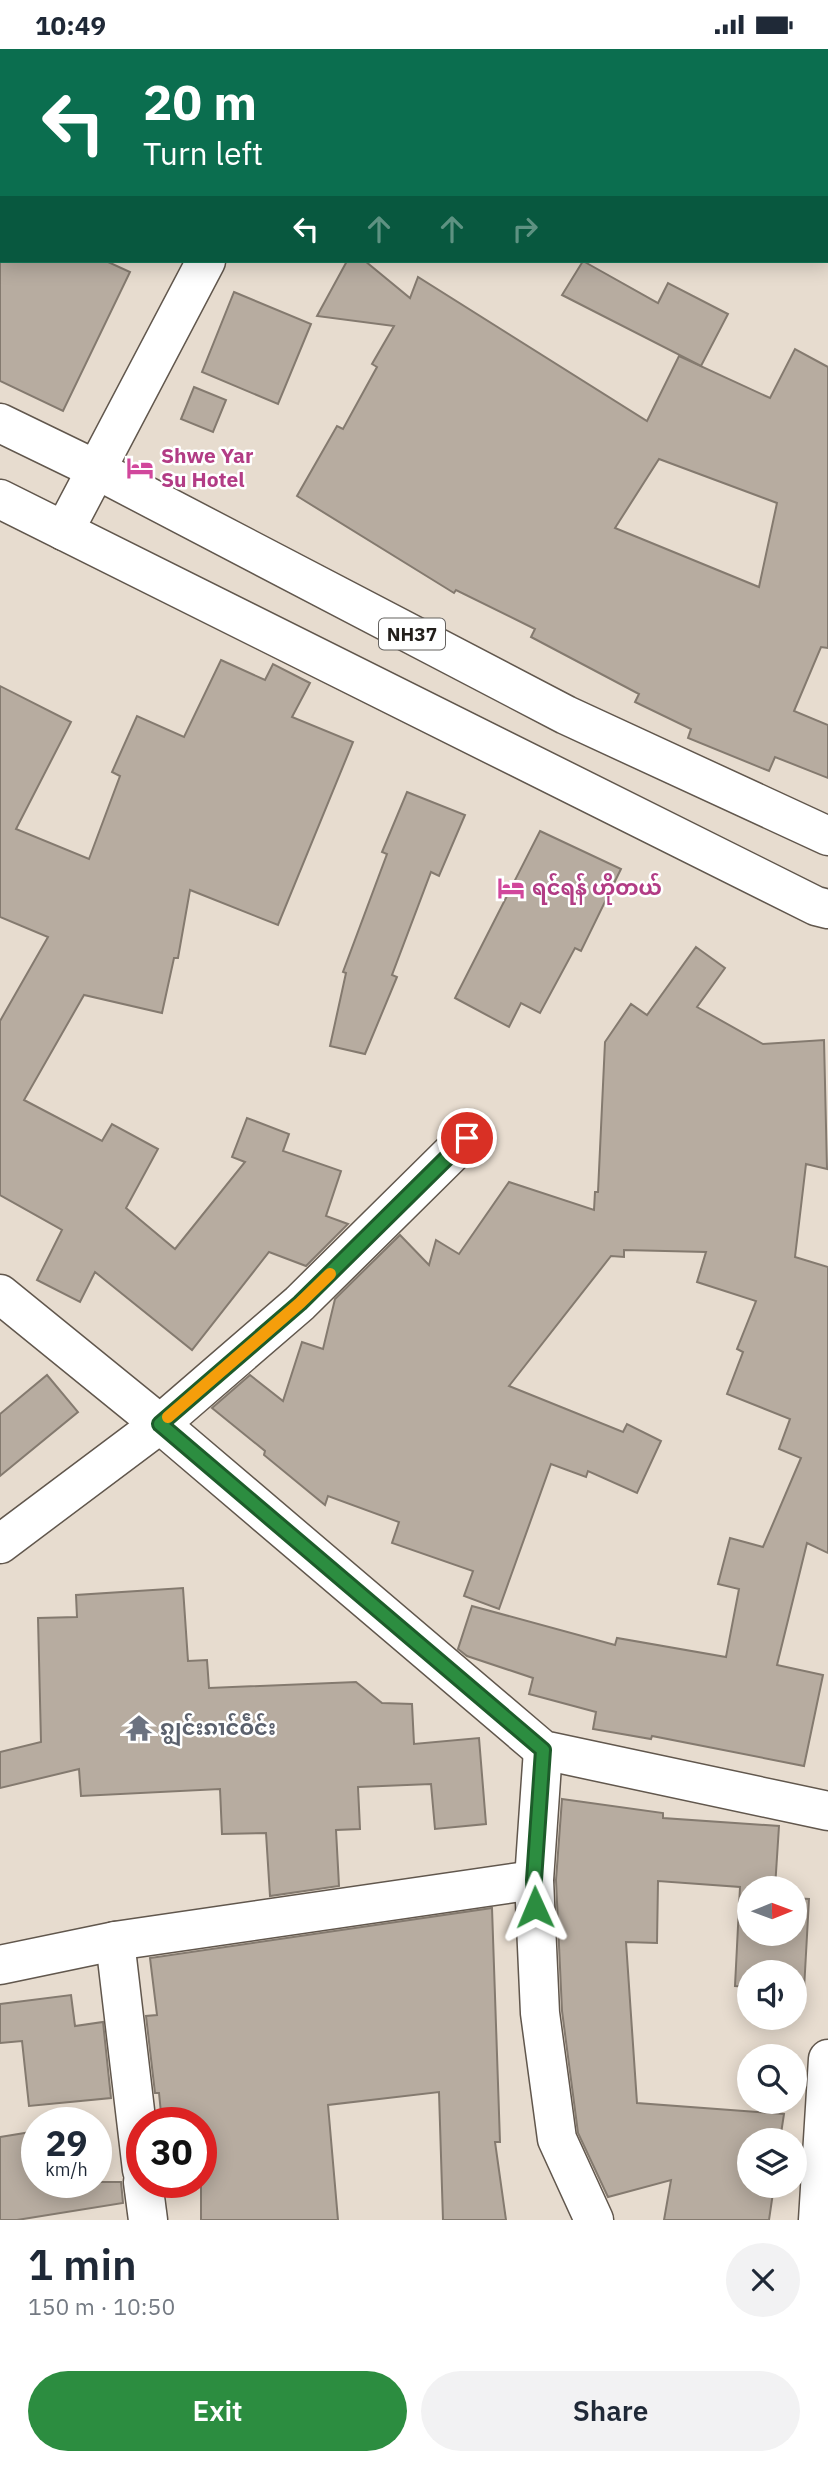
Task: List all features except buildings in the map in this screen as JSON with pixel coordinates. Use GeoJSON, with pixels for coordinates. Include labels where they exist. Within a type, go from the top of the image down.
{"type":"FeatureCollection","features":[{"type":"Feature","properties":{"kind":"main road"},"geometry":{"type":"LineString","coordinates":[[64,531],[205,263]]}},
{"type":"Feature","properties":{"kind":"main road","name":"NH37"},"geometry":{"type":"LineString","coordinates":[[0,423],[97,470],[566,715],[828,836]]}},
{"type":"Feature","properties":{"kind":"main road"},"geometry":{"type":"LineString","coordinates":[[0,499],[653,826],[816,906],[828,909]]}},
{"type":"Feature","properties":{"kind":"main road"},"geometry":{"type":"LineString","coordinates":[[0,1544],[160,1424],[300,1303],[467,1138]]}},
{"type":"Feature","properties":{"kind":"main road"},"geometry":{"type":"LineString","coordinates":[[0,1294],[160,1424],[543,1750],[828,1811]]}},
{"type":"Feature","properties":{"kind":"main road"},"geometry":{"type":"LineString","coordinates":[[543,1750],[534,1880],[540,2013],[557,2139],[594,2220]]}},
{"type":"Feature","properties":{"kind":"main road"},"geometry":{"type":"LineString","coordinates":[[0,1965],[115,1941],[534,1880]]}},
{"type":"Feature","properties":{"kind":"main road"},"geometry":{"type":"LineString","coordinates":[[115,1941],[135,2107]]}},
{"type":"Feature","properties":{"kind":"main road"},"geometry":{"type":"LineString","coordinates":[[818,2220],[828,2059]]}},
{"type":"Feature","properties":{"kind":"main road"},"geometry":{"type":"LineString","coordinates":[[145,2198],[148,2220]]}},
{"type":"Feature","properties":{"kind":"slow traffic"},"geometry":{"type":"LineString","coordinates":[[168,1417],[330,1274]]}},
{"type":"Feature","properties":{"kind":"place","name":"Shwe Yar Su Hotel"},"geometry":{"type":"Point","coordinates":[140,468]}},
{"type":"Feature","properties":{"kind":"place","name":"ရင်ရန် ဟိုတယ်"},"geometry":{"type":"Point","coordinates":[511,888]}},
{"type":"Feature","properties":{"kind":"place","name":"ၵျွင်းၵၢင်ဝဵင်း"},"geometry":{"type":"Point","coordinates":[139,1728]}},
{"type":"Feature","properties":{"kind":"route"},"geometry":{"type":"LineString","coordinates":[[467,1138],[300,1303],[160,1424],[543,1750],[534,1880],[535,1907]]}}]}
